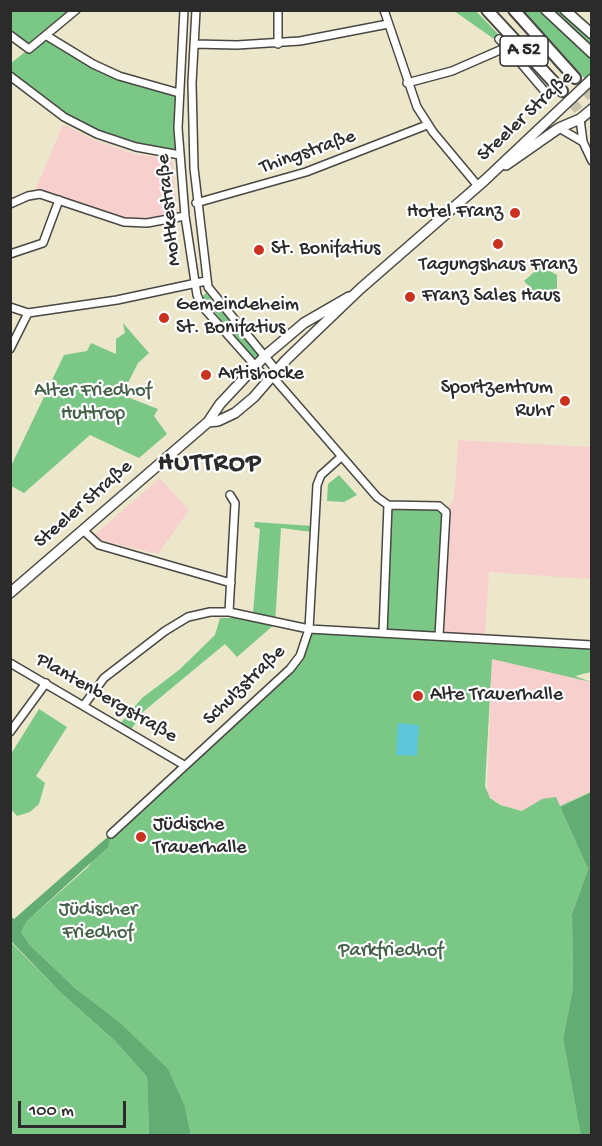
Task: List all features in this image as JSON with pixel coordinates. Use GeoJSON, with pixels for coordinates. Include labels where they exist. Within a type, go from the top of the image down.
{"type":"FeatureCollection","features":[{"type":"Feature","properties":{"kind":"highway","name":"A 52"},"geometry":{"type":"LineString","coordinates":[[486,10],[562,91]]}},
{"type":"Feature","properties":{"kind":"highway","name":"A 52"},"geometry":{"type":"LineString","coordinates":[[514,10],[575,78]]}},
{"type":"Feature","properties":{"kind":"main road"},"geometry":{"type":"LineString","coordinates":[[565,10],[589,28]]}},
{"type":"Feature","properties":{"kind":"main road"},"geometry":{"type":"LineString","coordinates":[[550,12],[591,53]]}},
{"type":"Feature","properties":{"kind":"main road","name":"Steeler Straße"},"geometry":{"type":"LineString","coordinates":[[208,422],[219,421],[235,413],[254,397],[272,375],[358,291],[481,183],[591,79]]}},
{"type":"Feature","properties":{"kind":"main road","name":"Steeler Straße"},"geometry":{"type":"LineString","coordinates":[[481,183],[559,128],[580,119],[591,109]]}},
{"type":"Feature","properties":{"kind":"main road","name":"Steeler Straße"},"geometry":{"type":"LineString","coordinates":[[10,592],[208,422],[220,404],[265,356],[304,323],[358,291]]}},
{"type":"Feature","properties":{"kind":"street"},"geometry":{"type":"LineString","coordinates":[[10,35],[29,49],[76,10]]}},
{"type":"Feature","properties":{"kind":"street","name":"Moltkestraße"},"geometry":{"type":"LineString","coordinates":[[184,10],[178,93],[180,155],[184,216],[194,283],[202,306],[254,366],[272,375]]}},
{"type":"Feature","properties":{"kind":"street","name":"Moltkestraße"},"geometry":{"type":"LineString","coordinates":[[196,10],[192,121],[196,202],[206,281],[211,295],[265,356],[272,375]]}},
{"type":"Feature","properties":{"kind":"street"},"geometry":{"type":"LineString","coordinates":[[278,10],[278,44]]}},
{"type":"Feature","properties":{"kind":"street"},"geometry":{"type":"LineString","coordinates":[[384,10],[407,83],[427,125],[481,183]]}},
{"type":"Feature","properties":{"kind":"street"},"geometry":{"type":"LineString","coordinates":[[194,44],[278,44],[344,34],[388,24]]}},
{"type":"Feature","properties":{"kind":"street"},"geometry":{"type":"LineString","coordinates":[[47,36],[68,50],[111,72],[178,93]]}},
{"type":"Feature","properties":{"kind":"street"},"geometry":{"type":"LineString","coordinates":[[499,39],[547,94]]}},
{"type":"Feature","properties":{"kind":"street"},"geometry":{"type":"LineString","coordinates":[[407,83],[460,68],[507,47]]}},
{"type":"Feature","properties":{"kind":"street"},"geometry":{"type":"LineString","coordinates":[[10,76],[64,117],[97,134],[136,147],[180,155]]}},
{"type":"Feature","properties":{"kind":"street"},"geometry":{"type":"LineString","coordinates":[[580,119],[582,142],[591,161]]}},
{"type":"Feature","properties":{"kind":"street","name":"Thingstraße"},"geometry":{"type":"LineString","coordinates":[[196,202],[314,170],[427,125]]}},
{"type":"Feature","properties":{"kind":"street"},"geometry":{"type":"LineString","coordinates":[[559,128],[582,142]]}},
{"type":"Feature","properties":{"kind":"street"},"geometry":{"type":"LineString","coordinates":[[10,204],[32,195],[46,195],[124,222],[147,223],[184,216]]}},
{"type":"Feature","properties":{"kind":"street"},"geometry":{"type":"LineString","coordinates":[[10,254],[43,243],[59,200]]}},
{"type":"Feature","properties":{"kind":"street"},"geometry":{"type":"LineString","coordinates":[[10,307],[28,313],[117,300],[206,281]]}},
{"type":"Feature","properties":{"kind":"street"},"geometry":{"type":"LineString","coordinates":[[10,349],[28,313]]}},
{"type":"Feature","properties":{"kind":"street"},"geometry":{"type":"LineString","coordinates":[[272,375],[377,497],[388,505],[439,506],[446,512],[439,636]]}},
{"type":"Feature","properties":{"kind":"street","name":"Schulzstraße"},"geometry":{"type":"LineString","coordinates":[[111,834],[295,664],[305,648],[309,629],[317,485],[321,475],[341,457]]}},
{"type":"Feature","properties":{"kind":"street"},"geometry":{"type":"LineString","coordinates":[[228,612],[235,502],[230,495]]}},
{"type":"Feature","properties":{"kind":"street"},"geometry":{"type":"LineString","coordinates":[[383,633],[388,505]]}},
{"type":"Feature","properties":{"kind":"street"},"geometry":{"type":"LineString","coordinates":[[83,530],[96,544],[231,583]]}},
{"type":"Feature","properties":{"kind":"street"},"geometry":{"type":"LineString","coordinates":[[84,705],[104,678],[165,631],[194,615],[228,612],[309,629],[591,645]]}},
{"type":"Feature","properties":{"kind":"street","name":"Plantenbergstraße"},"geometry":{"type":"LineString","coordinates":[[10,663],[184,765]]}},
{"type":"Feature","properties":{"kind":"street"},"geometry":{"type":"LineString","coordinates":[[10,732],[46,683]]}},
{"type":"Feature","properties":{"kind":"shaded area"},"geometry":{"type":"Polygon","coordinates":[[[63,124],[94,140],[135,154],[172,159],[178,215],[125,219],[36,189],[63,124]]]}},
{"type":"Feature","properties":{"kind":"shaded area"},"geometry":{"type":"Polygon","coordinates":[[[458,440],[591,447],[591,579],[489,572],[485,637],[439,635],[446,509],[454,500],[458,440]]]}},
{"type":"Feature","properties":{"kind":"shaded area"},"geometry":{"type":"Polygon","coordinates":[[[160,478],[189,510],[158,554],[91,538],[160,478]]]}},
{"type":"Feature","properties":{"kind":"shaded area"},"geometry":{"type":"Polygon","coordinates":[[[492,658],[591,682],[591,791],[560,806],[542,799],[522,811],[500,805],[487,794],[492,658]]]}},
{"type":"Feature","properties":{"kind":"green space"},"geometry":{"type":"Polygon","coordinates":[[[11,11],[75,11],[46,36],[93,65],[178,93],[179,153],[137,144],[97,131],[65,114],[27,86],[11,72],[11,63],[29,49],[11,35],[11,11]]]}},
{"type":"Feature","properties":{"kind":"green space"},"geometry":{"type":"Polygon","coordinates":[[[454,11],[476,11],[500,36],[497,41],[454,11]]]}},
{"type":"Feature","properties":{"kind":"green space"},"geometry":{"type":"Polygon","coordinates":[[[523,11],[565,11],[591,34],[591,79],[588,82],[523,11]]]}},
{"type":"Feature","properties":{"kind":"green space"},"geometry":{"type":"Polygon","coordinates":[[[541,266],[557,275],[557,292],[542,299],[524,281],[541,266]]]}},
{"type":"Feature","properties":{"kind":"green space"},"geometry":{"type":"Polygon","coordinates":[[[206,293],[258,350],[260,355],[255,360],[202,297],[206,293]]]}},
{"type":"Feature","properties":{"kind":"green space","name":"Alter Friedhof Huttrop"},"geometry":{"type":"Polygon","coordinates":[[[123,323],[149,353],[138,363],[122,395],[158,409],[154,416],[167,434],[139,458],[90,435],[24,493],[11,486],[11,466],[64,355],[87,351],[91,343],[116,354],[116,339],[125,333],[123,323]]]}},
{"type":"Feature","properties":{"kind":"green space"},"geometry":{"type":"Polygon","coordinates":[[[339,475],[357,495],[344,502],[327,501],[328,484],[339,475]]]}},
{"type":"Feature","properties":{"kind":"green space","name":"Parkfriedhof"},"geometry":{"type":"Polygon","coordinates":[[[389,505],[443,508],[438,635],[591,646],[591,672],[575,676],[591,682],[492,659],[485,786],[490,798],[500,805],[522,811],[542,799],[556,797],[560,806],[591,791],[560,807],[588,869],[572,914],[573,988],[563,1039],[581,1135],[191,1135],[185,1107],[117,1020],[75,988],[30,945],[21,932],[27,921],[88,867],[111,834],[291,669],[310,629],[383,633],[389,505]]]}},
{"type":"Feature","properties":{"kind":"green space"},"geometry":{"type":"Polygon","coordinates":[[[255,522],[312,526],[312,532],[281,528],[275,624],[237,657],[225,644],[144,711],[130,731],[119,725],[142,698],[179,670],[215,635],[220,618],[247,618],[253,613],[260,529],[254,527],[255,522]]]}},
{"type":"Feature","properties":{"kind":"green space"},"geometry":{"type":"Polygon","coordinates":[[[39,709],[67,727],[36,776],[45,783],[39,804],[30,812],[17,816],[11,809],[11,754],[39,709]]]}},
{"type":"Feature","properties":{"kind":"green space"},"geometry":{"type":"Polygon","coordinates":[[[591,792],[592,1135],[581,1136],[563,1039],[573,988],[572,914],[588,869],[560,807],[591,792]]]}},
{"type":"Feature","properties":{"kind":"green space"},"geometry":{"type":"Polygon","coordinates":[[[111,834],[108,847],[27,921],[21,932],[30,945],[75,988],[117,1020],[168,1069],[185,1107],[191,1135],[149,1135],[147,1077],[115,1041],[61,993],[11,941],[10,916],[14,919],[111,834]]]}},
{"type":"Feature","properties":{"kind":"green space"},"geometry":{"type":"Polygon","coordinates":[[[10,941],[61,993],[115,1041],[147,1077],[149,1135],[11,1135],[10,941]]]}},
{"type":"Feature","properties":{"kind":"water"},"geometry":{"type":"Polygon","coordinates":[[[398,723],[419,725],[417,756],[396,755],[398,723]]]}},
{"type":"Feature","properties":{"kind":"tunnel"},"geometry":{"type":"LineString","coordinates":[[575,78],[592,97]]}},
{"type":"Feature","properties":{"kind":"tunnel"},"geometry":{"type":"LineString","coordinates":[[562,91],[592,125]]}},
{"type":"Feature","properties":{"kind":"place","name":"Hotel Franz"},"geometry":{"type":"Point","coordinates":[515,213]}},
{"type":"Feature","properties":{"kind":"place","name":"Tagungshaus Franz"},"geometry":{"type":"Point","coordinates":[498,244]}},
{"type":"Feature","properties":{"kind":"place","name":"St. Bonifatius"},"geometry":{"type":"Point","coordinates":[259,250]}},
{"type":"Feature","properties":{"kind":"place","name":"Franz Sales Haus"},"geometry":{"type":"Point","coordinates":[410,297]}},
{"type":"Feature","properties":{"kind":"place","name":"Gemeindeheim St. Bonifatius"},"geometry":{"type":"Point","coordinates":[164,318]}},
{"type":"Feature","properties":{"kind":"place","name":"Artishocke"},"geometry":{"type":"Point","coordinates":[206,375]}},
{"type":"Feature","properties":{"kind":"place","name":"Sportzentrum Ruhr"},"geometry":{"type":"Point","coordinates":[565,401]}},
{"type":"Feature","properties":{"kind":"place","name":"Alte Trauerhalle"},"geometry":{"type":"Point","coordinates":[418,696]}},
{"type":"Feature","properties":{"kind":"place","name":"Jüdische Trauerhalle"},"geometry":{"type":"Point","coordinates":[141,837]}},
{"type":"Feature","properties":{"kind":"district","name":"HUTTROP"},"geometry":{"type":"Point","coordinates":[210,465]}},
{"type":"Feature","properties":{"kind":"park label","name":"Jüdischer Friedhof"},"geometry":{"type":"Point","coordinates":[98,922]}}]}
